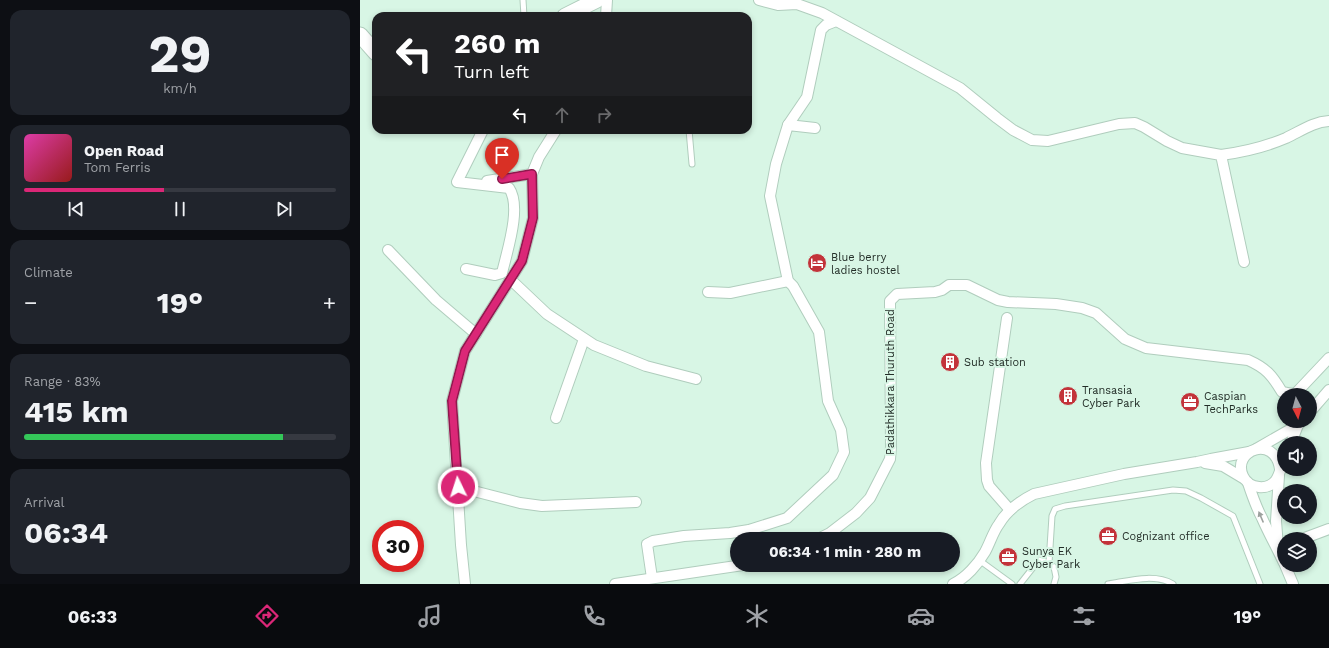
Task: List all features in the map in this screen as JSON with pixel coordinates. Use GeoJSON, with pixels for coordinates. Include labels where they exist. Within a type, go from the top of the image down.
{"type":"FeatureCollection","features":[{"type":"Feature","properties":{"kind":"main road"},"geometry":{"type":"LineString","coordinates":[[573,12],[597,0]]}},
{"type":"Feature","properties":{"kind":"main road"},"geometry":{"type":"LineString","coordinates":[[360,35],[372,48]]}},
{"type":"Feature","properties":{"kind":"street"},"geometry":{"type":"LineString","coordinates":[[606,12],[607,0]]}},
{"type":"Feature","properties":{"kind":"street"},"geometry":{"type":"LineString","coordinates":[[759,0],[778,5],[797,4],[822,13],[960,88],[1013,130],[1032,140],[1048,141],[1119,124],[1135,123],[1182,148],[1221,154],[1244,152],[1262,147],[1314,124],[1329,121]]}},
{"type":"Feature","properties":{"kind":"street"},"geometry":{"type":"LineString","coordinates":[[652,578],[647,544],[654,541],[684,536],[730,533],[749,530],[787,518],[833,475],[844,452],[841,430],[828,401],[819,332],[793,286],[788,281],[770,196],[776,164],[788,125],[807,97],[821,30],[826,25],[836,21]]}},
{"type":"Feature","properties":{"kind":"street"},"geometry":{"type":"LineString","coordinates":[[788,125],[815,128]]}},
{"type":"Feature","properties":{"kind":"street"},"geometry":{"type":"LineString","coordinates":[[466,269],[494,275],[502,273],[515,218],[512,192],[509,188],[458,182],[481,134]]}},
{"type":"Feature","properties":{"kind":"street"},"geometry":{"type":"LineString","coordinates":[[465,584],[452,401],[465,351],[522,261],[533,218],[532,174],[539,157],[553,134]]}},
{"type":"Feature","properties":{"kind":"street"},"geometry":{"type":"LineString","coordinates":[[1221,154],[1244,262]]}},
{"type":"Feature","properties":{"kind":"street"},"geometry":{"type":"LineString","coordinates":[[487,181],[532,174]]}},
{"type":"Feature","properties":{"kind":"street"},"geometry":{"type":"LineString","coordinates":[[388,250],[436,300],[476,334]]}},
{"type":"Feature","properties":{"kind":"street"},"geometry":{"type":"LineString","coordinates":[[510,279],[547,314],[594,345],[646,366],[696,379]]}},
{"type":"Feature","properties":{"kind":"street"},"geometry":{"type":"LineString","coordinates":[[708,292],[730,293],[788,281]]}},
{"type":"Feature","properties":{"kind":"street","name":"Padathikkara Thuruth Road"},"geometry":{"type":"LineString","coordinates":[[831,532],[856,513],[870,498],[890,459],[890,301],[897,294],[935,292],[949,286],[967,285],[998,300],[1008,302],[1056,304],[1082,308],[1096,313],[1125,339],[1146,348],[1248,360],[1261,366],[1274,380],[1282,392],[1292,394],[1296,393],[1329,358]]}},
{"type":"Feature","properties":{"kind":"street"},"geometry":{"type":"LineString","coordinates":[[1007,318],[986,463],[987,480],[989,486],[1010,510]]}},
{"type":"Feature","properties":{"kind":"street"},"geometry":{"type":"LineString","coordinates":[[556,418],[584,338]]}},
{"type":"Feature","properties":{"kind":"street"},"geometry":{"type":"LineString","coordinates":[[1317,404],[1329,390]]}},
{"type":"Feature","properties":{"kind":"street"},"geometry":{"type":"LineString","coordinates":[[1277,543],[1271,538],[1261,517],[1241,471],[1241,464],[1244,457],[1252,450],[1291,428]]}},
{"type":"Feature","properties":{"kind":"street"},"geometry":{"type":"LineString","coordinates":[[953,584],[970,571],[979,560],[985,552],[999,523],[1010,510],[1021,501],[1034,494],[1124,474],[1197,462],[1263,448],[1270,451],[1277,457]]}},
{"type":"Feature","properties":{"kind":"street"},"geometry":{"type":"LineString","coordinates":[[1197,462],[1223,466],[1246,480],[1254,487],[1262,488],[1269,486],[1275,482],[1278,476]]}},
{"type":"Feature","properties":{"kind":"street"},"geometry":{"type":"LineString","coordinates":[[1278,532],[1276,521],[1280,476]]}},
{"type":"Feature","properties":{"kind":"street"},"geometry":{"type":"LineString","coordinates":[[458,487],[520,503],[542,506],[636,502]]}},
{"type":"Feature","properties":{"kind":"street"},"geometry":{"type":"LineString","coordinates":[[1317,533],[1329,529]]}},
{"type":"Feature","properties":{"kind":"street"},"geometry":{"type":"LineString","coordinates":[[615,584],[730,567]]}},
{"type":"Feature","properties":{"kind":"street"},"geometry":{"type":"LineString","coordinates":[[1288,572],[1293,584]]}},
{"type":"Feature","properties":{"kind":"lane"},"geometry":{"type":"LineString","coordinates":[[523,0],[524,12]]}},
{"type":"Feature","properties":{"kind":"lane"},"geometry":{"type":"LineString","coordinates":[[689,134],[692,164]]}},
{"type":"Feature","properties":{"kind":"lane"},"geometry":{"type":"LineString","coordinates":[[1049,563],[1052,516],[1055,509],[1065,506],[1173,490],[1186,491],[1202,498],[1233,516],[1260,584]]}},
{"type":"Feature","properties":{"kind":"lane"},"geometry":{"type":"LineString","coordinates":[[979,560],[1012,584]]}},
{"type":"Feature","properties":{"kind":"lane"},"geometry":{"type":"LineString","coordinates":[[1020,584],[1039,560],[1049,563],[1054,567],[1056,577],[1054,584]]}},
{"type":"Feature","properties":{"kind":"lane"},"geometry":{"type":"LineString","coordinates":[[1108,584],[1146,578],[1166,580],[1173,584]]}},
{"type":"Feature","properties":{"kind":"place","name":"Blue berry ladies hostel"},"geometry":{"type":"Point","coordinates":[817,263]}},
{"type":"Feature","properties":{"kind":"place","name":"Sub station"},"geometry":{"type":"Point","coordinates":[950,362]}},
{"type":"Feature","properties":{"kind":"place","name":"Transasia Cyber Park"},"geometry":{"type":"Point","coordinates":[1068,396]}},
{"type":"Feature","properties":{"kind":"place","name":"Caspian TechParks"},"geometry":{"type":"Point","coordinates":[1190,402]}},
{"type":"Feature","properties":{"kind":"place","name":"Cognizant office"},"geometry":{"type":"Point","coordinates":[1108,536]}},
{"type":"Feature","properties":{"kind":"place","name":"Sunya EK Cyber Park"},"geometry":{"type":"Point","coordinates":[1008,557]}},
{"type":"Feature","properties":{"kind":"route"},"geometry":{"type":"LineString","coordinates":[[458,487],[452,401],[465,351],[522,261],[533,218],[532,174],[502,179]]}}]}
